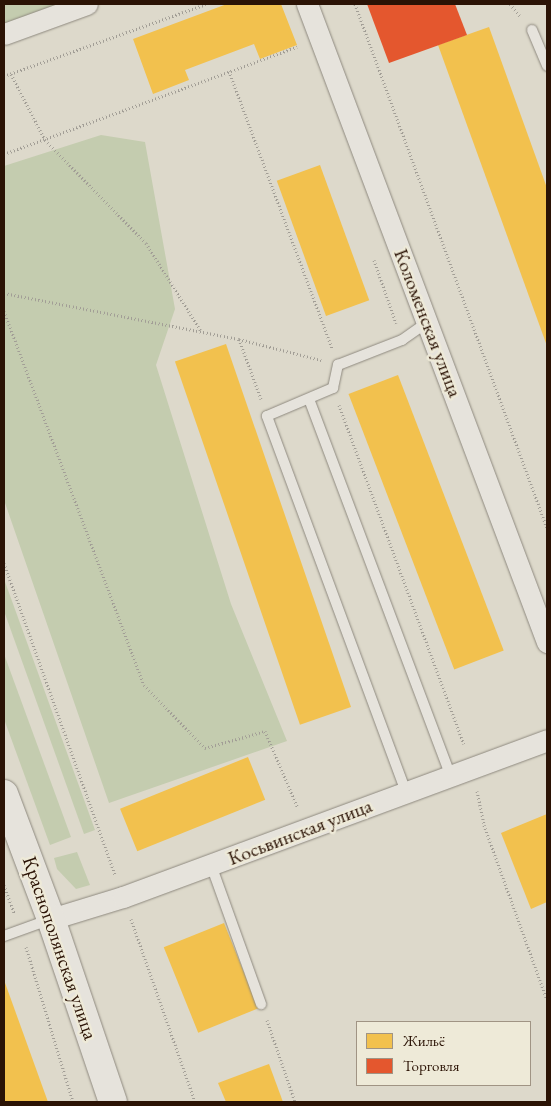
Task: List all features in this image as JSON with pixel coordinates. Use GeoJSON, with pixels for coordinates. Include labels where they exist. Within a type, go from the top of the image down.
{"type":"FeatureCollection","features":[{"type":"Feature","properties":{"kind":"main road","name":"Краснополянская улица"},"geometry":{"type":"LineString","coordinates":[[4,794],[51,919],[113,1102]]}},
{"type":"Feature","properties":{"kind":"street"},"geometry":{"type":"LineString","coordinates":[[4,34],[87,4]]}},
{"type":"Feature","properties":{"kind":"street","name":"Коломенская улица"},"geometry":{"type":"LineString","coordinates":[[307,4],[547,642]]}},
{"type":"Feature","properties":{"kind":"street","name":"Косьвинская улица"},"geometry":{"type":"LineString","coordinates":[[51,919],[212,865],[547,740]]}},
{"type":"Feature","properties":{"kind":"lane"},"geometry":{"type":"LineString","coordinates":[[532,30],[547,66]]}},
{"type":"Feature","properties":{"kind":"lane"},"geometry":{"type":"LineString","coordinates":[[406,792],[267,416],[333,388],[338,365],[402,340],[428,322]]}},
{"type":"Feature","properties":{"kind":"lane"},"geometry":{"type":"LineString","coordinates":[[309,399],[451,776]]}},
{"type":"Feature","properties":{"kind":"lane"},"geometry":{"type":"LineString","coordinates":[[212,865],[262,1004]]}},
{"type":"Feature","properties":{"kind":"lane"},"geometry":{"type":"LineString","coordinates":[[4,936],[51,919]]}},
{"type":"Feature","properties":{"kind":"path"},"geometry":{"type":"LineString","coordinates":[[4,76],[206,4]]}},
{"type":"Feature","properties":{"kind":"path"},"geometry":{"type":"LineString","coordinates":[[355,4],[483,346],[547,528]]}},
{"type":"Feature","properties":{"kind":"path"},"geometry":{"type":"LineString","coordinates":[[4,154],[301,46]]}},
{"type":"Feature","properties":{"kind":"path"},"geometry":{"type":"LineString","coordinates":[[229,71],[338,365]]}},
{"type":"Feature","properties":{"kind":"path"},"geometry":{"type":"LineString","coordinates":[[11,74],[45,140],[146,244],[202,332]]}},
{"type":"Feature","properties":{"kind":"path"},"geometry":{"type":"LineString","coordinates":[[4,293],[239,339],[338,365]]}},
{"type":"Feature","properties":{"kind":"path"},"geometry":{"type":"LineString","coordinates":[[4,311],[144,685],[205,748],[266,731],[307,829]]}},
{"type":"Feature","properties":{"kind":"path"},"geometry":{"type":"LineString","coordinates":[[239,339],[267,416]]}},
{"type":"Feature","properties":{"kind":"path"},"geometry":{"type":"LineString","coordinates":[[4,563],[116,878]]}},
{"type":"Feature","properties":{"kind":"path"},"geometry":{"type":"LineString","coordinates":[[4,885],[73,1102]]}},
{"type":"Feature","properties":{"kind":"path"},"geometry":{"type":"LineString","coordinates":[[128,910],[195,1102]]}},
{"type":"Feature","properties":{"kind":"path"},"geometry":{"type":"LineString","coordinates":[[262,1004],[295,1102]]}},
{"type":"Feature","properties":{"kind":"green space"},"geometry":{"type":"Polygon","coordinates":[[[4,4],[61,4],[4,25],[4,4]]]}},
{"type":"Feature","properties":{"kind":"green space"},"geometry":{"type":"Polygon","coordinates":[[[101,135],[145,142],[175,309],[156,365],[231,604],[287,741],[109,803],[4,500],[4,166],[101,135]]]}},
{"type":"Feature","properties":{"kind":"green space"},"geometry":{"type":"Polygon","coordinates":[[[4,579],[95,830],[84,834],[4,611],[4,579]]]}},
{"type":"Feature","properties":{"kind":"green space"},"geometry":{"type":"Polygon","coordinates":[[[4,654],[71,837],[50,845],[4,719],[4,654]]]}},
{"type":"Feature","properties":{"kind":"green space"},"geometry":{"type":"Polygon","coordinates":[[[77,852],[90,885],[76,889],[57,869],[54,858],[77,852]]]}},
{"type":"Feature","properties":{"kind":"building: Жильё"},"geometry":{"type":"Polygon","coordinates":[[[227,4],[281,4],[297,45],[260,59],[254,44],[185,70],[189,80],[153,94],[133,39],[227,4]]]}},
{"type":"Feature","properties":{"kind":"building: Жильё"},"geometry":{"type":"Polygon","coordinates":[[[489,27],[547,188],[547,346],[438,45],[489,27]]]}},
{"type":"Feature","properties":{"kind":"building: Жильё"},"geometry":{"type":"Polygon","coordinates":[[[320,165],[369,300],[326,316],[277,181],[320,165]]]}},
{"type":"Feature","properties":{"kind":"building: Жильё"},"geometry":{"type":"Polygon","coordinates":[[[226,344],[351,707],[300,725],[175,362],[226,344]]]}},
{"type":"Feature","properties":{"kind":"building: Жильё"},"geometry":{"type":"Polygon","coordinates":[[[398,375],[504,650],[454,669],[349,394],[398,375]]]}},
{"type":"Feature","properties":{"kind":"building: Жильё"},"geometry":{"type":"Polygon","coordinates":[[[248,757],[265,800],[137,851],[120,809],[248,757]]]}},
{"type":"Feature","properties":{"kind":"building: Жильё"},"geometry":{"type":"Polygon","coordinates":[[[547,814],[547,902],[531,909],[501,833],[547,814]]]}},
{"type":"Feature","properties":{"kind":"building: Жильё"},"geometry":{"type":"Polygon","coordinates":[[[224,923],[258,1008],[198,1033],[164,947],[224,923]]]}},
{"type":"Feature","properties":{"kind":"building: Жильё"},"geometry":{"type":"Polygon","coordinates":[[[4,980],[48,1102],[4,1102],[4,980]]]}},
{"type":"Feature","properties":{"kind":"building: Жильё"},"geometry":{"type":"Polygon","coordinates":[[[269,1064],[283,1102],[226,1102],[218,1083],[269,1064]]]}},
{"type":"Feature","properties":{"kind":"building: Торговля"},"geometry":{"type":"Polygon","coordinates":[[[367,4],[455,4],[467,35],[389,63],[367,4]]]}}]}
